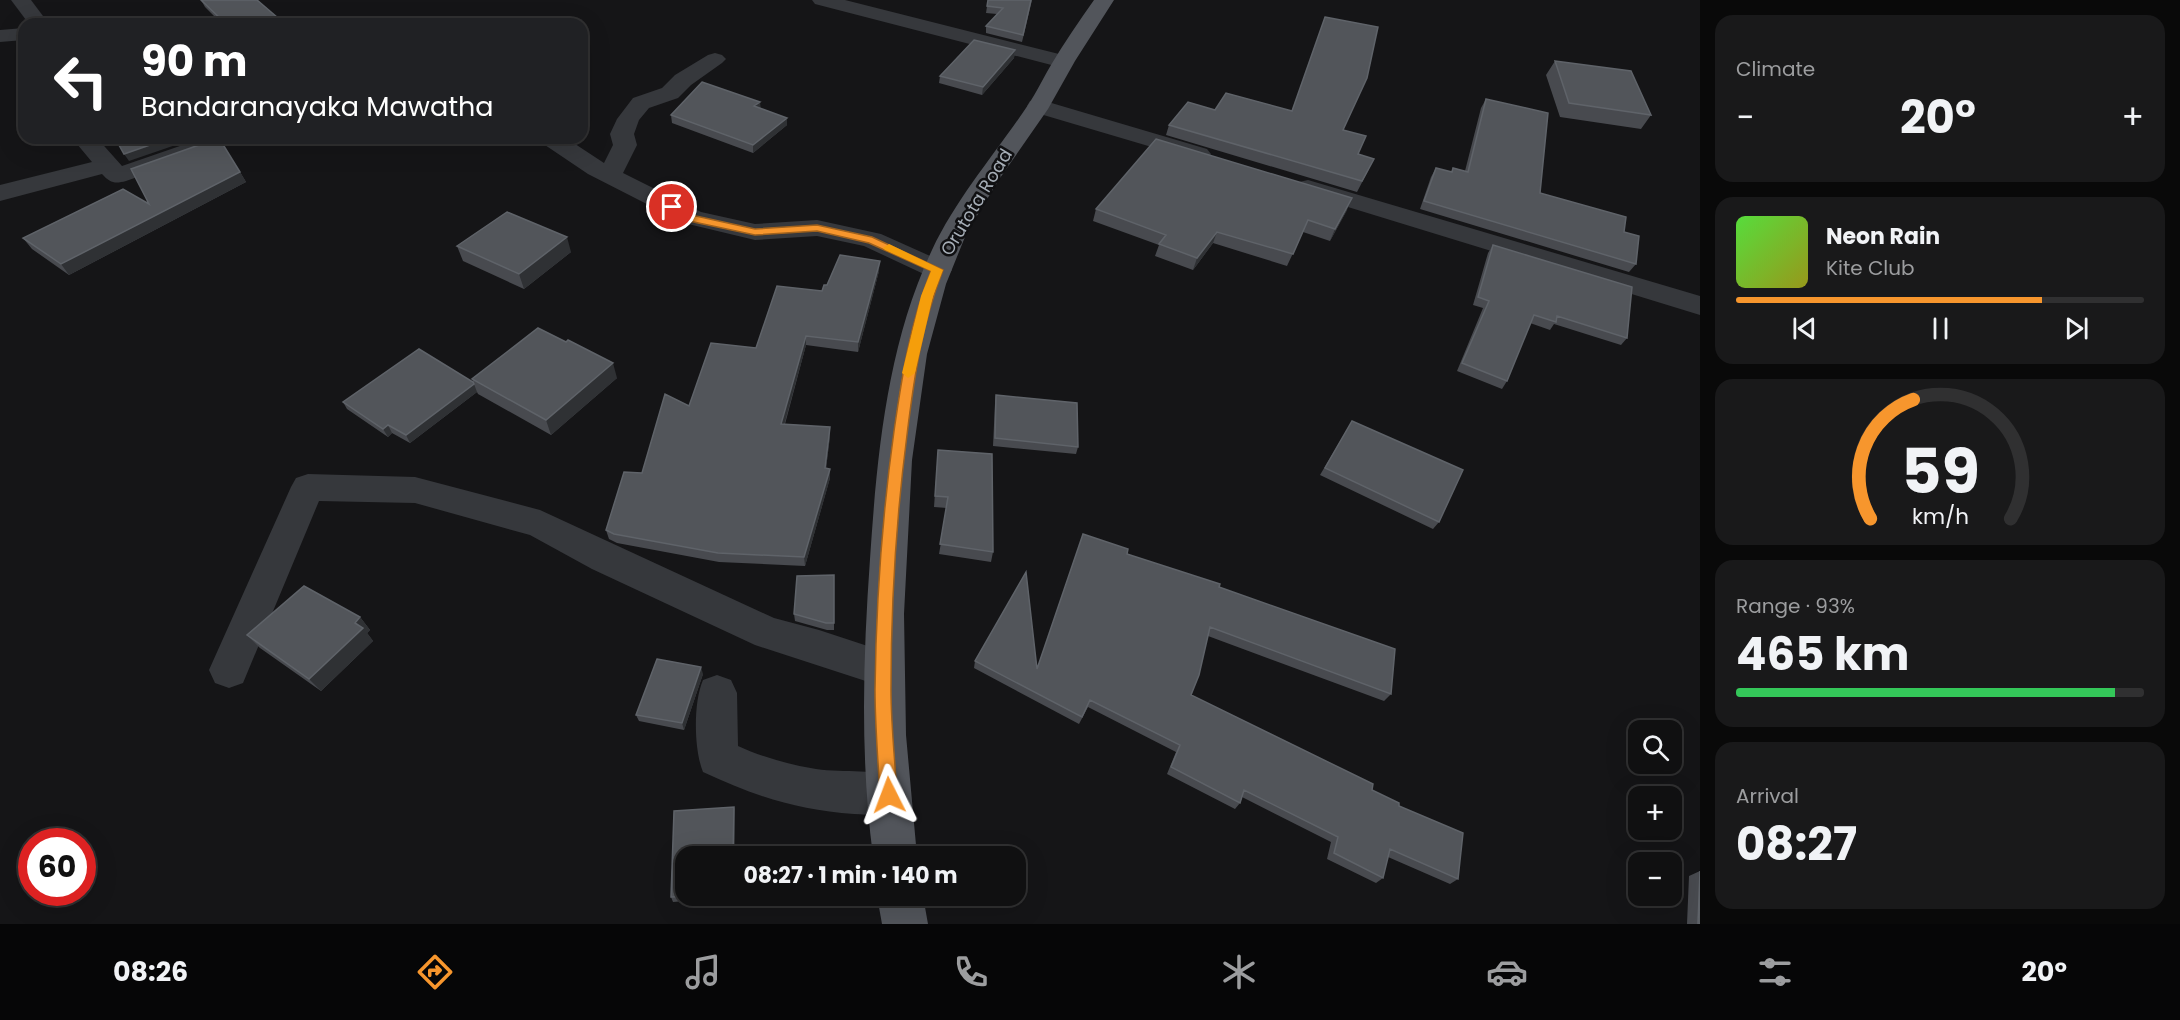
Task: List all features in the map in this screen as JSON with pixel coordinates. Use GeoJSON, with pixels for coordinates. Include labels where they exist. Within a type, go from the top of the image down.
{"type":"FeatureCollection","features":[{"type":"Feature","properties":{"kind":"main road","name":"Orutota Road"},"geometry":{"type":"LineString","coordinates":[[894,846],[889,795],[884,669],[886,582],[898,435],[910,361],[927,296],[946,249],[997,163],[1038,106],[1063,62],[1104,0]]}},
{"type":"Feature","properties":{"kind":"main road"},"geometry":{"type":"LineString","coordinates":[[901,906],[904,924]]}},
{"type":"Feature","properties":{"kind":"street"},"geometry":{"type":"LineString","coordinates":[[21,0],[34,18]]}},
{"type":"Feature","properties":{"kind":"street"},"geometry":{"type":"LineString","coordinates":[[822,0],[1063,62]]}},
{"type":"Feature","properties":{"kind":"street"},"geometry":{"type":"LineString","coordinates":[[0,36],[18,34]]}},
{"type":"Feature","properties":{"kind":"street"},"geometry":{"type":"LineString","coordinates":[[610,175],[625,145],[622,134],[628,119],[641,103],[670,93],[683,80],[715,59]]}},
{"type":"Feature","properties":{"kind":"street"},"geometry":{"type":"LineString","coordinates":[[1038,106],[1220,160]]}},
{"type":"Feature","properties":{"kind":"street"},"geometry":{"type":"LineString","coordinates":[[90,144],[117,176],[209,144]]}},
{"type":"Feature","properties":{"kind":"street"},"geometry":{"type":"LineString","coordinates":[[560,144],[610,175],[693,218],[755,232],[817,228],[872,240],[938,270]]}},
{"type":"Feature","properties":{"kind":"street"},"geometry":{"type":"LineString","coordinates":[[0,192],[109,165]]}},
{"type":"Feature","properties":{"kind":"street"},"geometry":{"type":"LineString","coordinates":[[1289,181],[1700,306]]}},
{"type":"Feature","properties":{"kind":"street"},"geometry":{"type":"LineString","coordinates":[[229,670],[308,487],[415,490],[540,524],[605,558],[768,633],[884,669]]}},
{"type":"Feature","properties":{"kind":"street"},"geometry":{"type":"LineString","coordinates":[[717,693],[718,758],[753,774],[815,790],[889,795]]}},
{"type":"Feature","properties":{"kind":"building"},"geometry":{"type":"Polygon","coordinates":[[[201,0],[257,0],[278,18],[220,18],[201,0]]]}},
{"type":"Feature","properties":{"kind":"building"},"geometry":{"type":"Polygon","coordinates":[[[988,0],[1031,0],[1023,35],[986,26],[1003,8],[987,6],[988,0]]]}},
{"type":"Feature","properties":{"kind":"building"},"geometry":{"type":"Polygon","coordinates":[[[1325,17],[1378,27],[1367,78],[1343,130],[1366,136],[1358,154],[1374,159],[1362,181],[1169,125],[1188,102],[1215,110],[1226,93],[1292,111],[1325,17]]]}},
{"type":"Feature","properties":{"kind":"building"},"geometry":{"type":"Polygon","coordinates":[[[974,40],[1015,50],[983,87],[940,76],[974,40]]]}},
{"type":"Feature","properties":{"kind":"building"},"geometry":{"type":"Polygon","coordinates":[[[1555,61],[1631,71],[1651,115],[1569,103],[1555,61]]]}},
{"type":"Feature","properties":{"kind":"building"},"geometry":{"type":"Polygon","coordinates":[[[702,82],[760,102],[754,106],[787,118],[753,145],[671,115],[702,82]]]}},
{"type":"Feature","properties":{"kind":"building"},"geometry":{"type":"Polygon","coordinates":[[[1486,99],[1548,113],[1540,193],[1626,217],[1624,232],[1639,236],[1636,264],[1424,201],[1436,168],[1452,172],[1453,168],[1468,172],[1486,99]]]}},
{"type":"Feature","properties":{"kind":"building"},"geometry":{"type":"Polygon","coordinates":[[[1156,139],[1352,198],[1335,229],[1308,220],[1293,254],[1217,232],[1197,258],[1159,244],[1166,235],[1096,209],[1156,139]]]}},
{"type":"Feature","properties":{"kind":"building"},"geometry":{"type":"Polygon","coordinates":[[[118,144],[153,144],[124,154],[118,144]]]}},
{"type":"Feature","properties":{"kind":"building"},"geometry":{"type":"Polygon","coordinates":[[[202,144],[223,144],[240,172],[61,264],[23,238],[123,189],[149,204],[131,169],[202,144]]]}},
{"type":"Feature","properties":{"kind":"building"},"geometry":{"type":"Polygon","coordinates":[[[507,212],[567,237],[519,274],[457,246],[507,212]]]}},
{"type":"Feature","properties":{"kind":"building"},"geometry":{"type":"Polygon","coordinates":[[[1493,245],[1632,287],[1627,338],[1557,316],[1556,322],[1534,315],[1507,381],[1462,363],[1489,301],[1478,297],[1493,245]]]}},
{"type":"Feature","properties":{"kind":"building"},"geometry":{"type":"Polygon","coordinates":[[[840,255],[880,261],[858,342],[806,336],[781,424],[830,427],[825,468],[830,469],[804,557],[718,553],[614,534],[606,530],[624,472],[642,473],[665,394],[689,406],[711,343],[756,348],[777,286],[822,291],[840,255]]]}},
{"type":"Feature","properties":{"kind":"building"},"geometry":{"type":"Polygon","coordinates":[[[538,328],[566,342],[568,340],[613,363],[546,420],[472,379],[538,328]]]}},
{"type":"Feature","properties":{"kind":"building"},"geometry":{"type":"Polygon","coordinates":[[[419,349],[474,384],[406,435],[388,425],[383,429],[343,402],[419,349]]]}},
{"type":"Feature","properties":{"kind":"building"},"geometry":{"type":"Polygon","coordinates":[[[996,395],[1077,403],[1078,447],[995,438],[996,395]]]}},
{"type":"Feature","properties":{"kind":"building"},"geometry":{"type":"Polygon","coordinates":[[[1352,421],[1463,470],[1439,522],[1325,468],[1352,421]]]}},
{"type":"Feature","properties":{"kind":"building"},"geometry":{"type":"Polygon","coordinates":[[[938,450],[992,454],[993,552],[940,544],[948,497],[935,496],[938,450]]]}},
{"type":"Feature","properties":{"kind":"building"},"geometry":{"type":"Polygon","coordinates":[[[1083,534],[1128,549],[1127,554],[1220,584],[1219,587],[1395,649],[1391,694],[1210,627],[1199,675],[1191,695],[1373,784],[1372,790],[1399,803],[1399,806],[1463,833],[1458,879],[1390,849],[1383,878],[1334,853],[1338,837],[1244,790],[1240,803],[1171,767],[1180,745],[1090,700],[1082,717],[975,661],[1026,572],[1037,669],[1083,534]]]}},
{"type":"Feature","properties":{"kind":"building"},"geometry":{"type":"Polygon","coordinates":[[[834,575],[834,623],[794,614],[797,576],[834,575]]]}},
{"type":"Feature","properties":{"kind":"building"},"geometry":{"type":"Polygon","coordinates":[[[304,586],[360,617],[355,623],[363,628],[309,679],[247,635],[304,586]]]}},
{"type":"Feature","properties":{"kind":"building"},"geometry":{"type":"Polygon","coordinates":[[[657,659],[701,667],[682,723],[636,715],[657,659]]]}},
{"type":"Feature","properties":{"kind":"building"},"geometry":{"type":"Polygon","coordinates":[[[734,807],[733,846],[675,846],[675,897],[671,897],[674,811],[734,807]]]}},
{"type":"Feature","properties":{"kind":"building"},"geometry":{"type":"Polygon","coordinates":[[[1700,871],[1700,924],[1698,924],[1700,871]]]}},
{"type":"Feature","properties":{"kind":"slow traffic"},"geometry":{"type":"LineString","coordinates":[[889,248],[938,270],[927,296],[908,373]]}},
{"type":"Feature","properties":{"kind":"route"},"geometry":{"type":"LineString","coordinates":[[672,207],[693,218],[755,232],[817,228],[872,240],[938,270],[927,296],[910,361],[898,435],[892,497],[886,582],[883,692],[889,795]]}}]}
